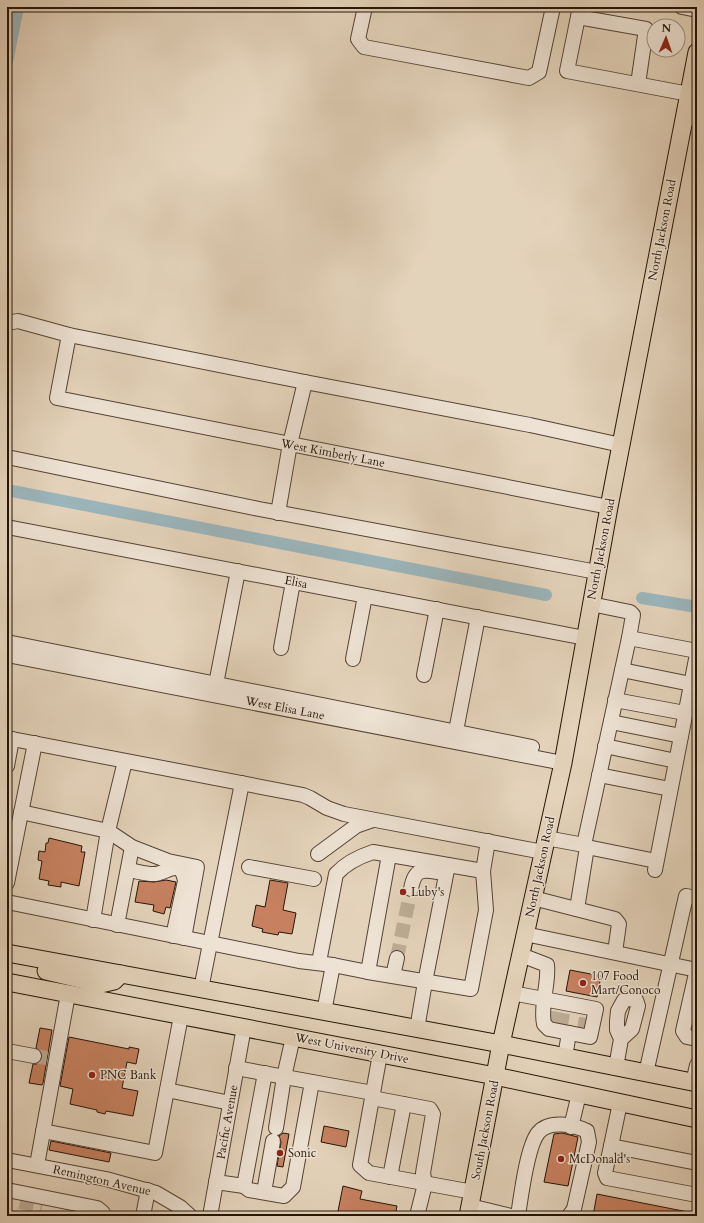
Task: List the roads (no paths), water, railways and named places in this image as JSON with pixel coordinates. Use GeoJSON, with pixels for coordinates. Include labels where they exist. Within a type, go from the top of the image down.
{"type":"FeatureCollection","features":[{"type":"Feature","properties":{"kind":"main road","name":"North Jackson Road"},"geometry":{"type":"LineString","coordinates":[[501,1044],[563,763],[621,445],[691,118],[689,94],[697,52]]}},
{"type":"Feature","properties":{"kind":"main road"},"geometry":{"type":"LineString","coordinates":[[7,953],[501,1044],[695,1083]]}},
{"type":"Feature","properties":{"kind":"main road"},"geometry":{"type":"LineString","coordinates":[[7,964],[101,984],[114,981],[121,974]]}},
{"type":"Feature","properties":{"kind":"main road","name":"West University Drive"},"geometry":{"type":"LineString","coordinates":[[7,982],[495,1076],[697,1119]]}},
{"type":"Feature","properties":{"kind":"main road","name":"South Jackson Road"},"geometry":{"type":"LineString","coordinates":[[471,1205],[501,1044]]}},
{"type":"Feature","properties":{"kind":"street"},"geometry":{"type":"LineString","coordinates":[[365,7],[358,39],[364,47],[529,78],[539,72],[553,7]]}},
{"type":"Feature","properties":{"kind":"street"},"geometry":{"type":"LineString","coordinates":[[682,7],[697,10]]}},
{"type":"Feature","properties":{"kind":"street"},"geometry":{"type":"LineString","coordinates":[[578,16],[580,37],[575,69],[599,73]]}},
{"type":"Feature","properties":{"kind":"street"},"geometry":{"type":"LineString","coordinates":[[578,16],[646,30],[632,82]]}},
{"type":"Feature","properties":{"kind":"street"},"geometry":{"type":"LineString","coordinates":[[578,16],[567,72],[632,82],[689,94]]}},
{"type":"Feature","properties":{"kind":"street"},"geometry":{"type":"LineString","coordinates":[[7,323],[18,321],[69,335],[530,425],[621,445]]}},
{"type":"Feature","properties":{"kind":"street","name":"West Kimberly Lane"},"geometry":{"type":"LineString","coordinates":[[69,335],[57,398],[609,508]]}},
{"type":"Feature","properties":{"kind":"street"},"geometry":{"type":"LineString","coordinates":[[278,513],[290,444],[305,382]]}},
{"type":"Feature","properties":{"kind":"street"},"geometry":{"type":"LineString","coordinates":[[7,457],[278,513],[597,572]]}},
{"type":"Feature","properties":{"kind":"street","name":"Elisa"},"geometry":{"type":"LineString","coordinates":[[7,527],[585,638]]}},
{"type":"Feature","properties":{"kind":"street"},"geometry":{"type":"LineString","coordinates":[[216,684],[238,571]]}},
{"type":"Feature","properties":{"kind":"street"},"geometry":{"type":"LineString","coordinates":[[281,648],[293,582]]}},
{"type":"Feature","properties":{"kind":"street"},"geometry":{"type":"LineString","coordinates":[[353,659],[365,596]]}},
{"type":"Feature","properties":{"kind":"street"},"geometry":{"type":"LineString","coordinates":[[577,909],[586,846],[599,775],[633,615],[630,612],[591,604]]}},
{"type":"Feature","properties":{"kind":"street"},"geometry":{"type":"LineString","coordinates":[[424,674],[437,610]]}},
{"type":"Feature","properties":{"kind":"street"},"geometry":{"type":"LineString","coordinates":[[456,731],[478,618]]}},
{"type":"Feature","properties":{"kind":"street"},"geometry":{"type":"LineString","coordinates":[[7,766],[10,739],[303,795],[327,808],[344,814],[374,820],[488,841],[586,846],[655,866],[697,652],[629,638]]}},
{"type":"Feature","properties":{"kind":"street"},"geometry":{"type":"LineString","coordinates":[[7,642],[532,747]]}},
{"type":"Feature","properties":{"kind":"street","name":"West Elisa Lane"},"geometry":{"type":"LineString","coordinates":[[7,655],[563,763]]}},
{"type":"Feature","properties":{"kind":"street"},"geometry":{"type":"LineString","coordinates":[[622,670],[691,684]]}},
{"type":"Feature","properties":{"kind":"street"},"geometry":{"type":"LineString","coordinates":[[615,700],[685,713]]}},
{"type":"Feature","properties":{"kind":"street"},"geometry":{"type":"LineString","coordinates":[[611,722],[681,736]]}},
{"type":"Feature","properties":{"kind":"street"},"geometry":{"type":"LineString","coordinates":[[7,883],[35,743]]}},
{"type":"Feature","properties":{"kind":"street"},"geometry":{"type":"LineString","coordinates":[[605,746],[676,761]]}},
{"type":"Feature","properties":{"kind":"street"},"geometry":{"type":"LineString","coordinates":[[93,920],[108,831],[125,761]]}},
{"type":"Feature","properties":{"kind":"street"},"geometry":{"type":"LineString","coordinates":[[599,775],[670,790]]}},
{"type":"Feature","properties":{"kind":"street"},"geometry":{"type":"LineString","coordinates":[[201,989],[242,783]]}},
{"type":"Feature","properties":{"kind":"street"},"geometry":{"type":"LineString","coordinates":[[21,812],[108,831],[132,847],[168,861],[197,867],[179,937]]}},
{"type":"Feature","properties":{"kind":"street"},"geometry":{"type":"LineString","coordinates":[[318,854],[356,826],[374,820]]}},
{"type":"Feature","properties":{"kind":"street"},"geometry":{"type":"LineString","coordinates":[[7,902],[299,961],[326,963],[368,972],[471,989],[486,910],[483,871],[488,841]]}},
{"type":"Feature","properties":{"kind":"street"},"geometry":{"type":"LineString","coordinates":[[117,925],[132,847]]}},
{"type":"Feature","properties":{"kind":"street"},"geometry":{"type":"LineString","coordinates":[[324,1012],[326,963],[336,874],[344,866],[362,855],[373,852],[447,869]]}},
{"type":"Feature","properties":{"kind":"street"},"geometry":{"type":"LineString","coordinates":[[368,972],[389,855]]}},
{"type":"Feature","properties":{"kind":"street"},"geometry":{"type":"LineString","coordinates":[[249,867],[314,879]]}},
{"type":"Feature","properties":{"kind":"street"},"geometry":{"type":"LineString","coordinates":[[128,870],[160,874],[170,868],[175,868],[180,870],[184,875],[185,881],[179,937]]}},
{"type":"Feature","properties":{"kind":"street"},"geometry":{"type":"LineString","coordinates":[[411,889],[413,877],[419,872],[447,869],[483,871]]}},
{"type":"Feature","properties":{"kind":"street"},"geometry":{"type":"LineString","coordinates":[[417,1029],[447,869]]}},
{"type":"Feature","properties":{"kind":"street"},"geometry":{"type":"LineString","coordinates":[[646,1073],[686,896],[697,896]]}},
{"type":"Feature","properties":{"kind":"street"},"geometry":{"type":"LineString","coordinates":[[533,898],[615,918],[619,924],[615,952]]}},
{"type":"Feature","properties":{"kind":"street"},"geometry":{"type":"LineString","coordinates":[[525,934],[697,970],[683,1031],[692,1038]]}},
{"type":"Feature","properties":{"kind":"street"},"geometry":{"type":"LineString","coordinates":[[521,955],[547,965],[548,973],[567,1019],[565,1057]]}},
{"type":"Feature","properties":{"kind":"street"},"geometry":{"type":"LineString","coordinates":[[394,976],[397,958]]}},
{"type":"Feature","properties":{"kind":"street"},"geometry":{"type":"LineString","coordinates":[[512,993],[567,1019]]}},
{"type":"Feature","properties":{"kind":"street"},"geometry":{"type":"LineString","coordinates":[[37,1165],[43,1131],[46,1058],[68,994]]}},
{"type":"Feature","properties":{"kind":"street"},"geometry":{"type":"LineString","coordinates":[[43,1131],[155,1153],[181,1016]]}},
{"type":"Feature","properties":{"kind":"street","name":"Pacific Avenue"},"geometry":{"type":"LineString","coordinates":[[210,1216],[244,1027]]}},
{"type":"Feature","properties":{"kind":"street"},"geometry":{"type":"LineString","coordinates":[[264,1192],[284,1077],[293,1037]]}},
{"type":"Feature","properties":{"kind":"street"},"geometry":{"type":"LineString","coordinates":[[616,1067],[621,1040]]}},
{"type":"Feature","properties":{"kind":"street"},"geometry":{"type":"LineString","coordinates":[[7,1051],[46,1058]]}},
{"type":"Feature","properties":{"kind":"street"},"geometry":{"type":"LineString","coordinates":[[380,1054],[360,1165],[369,1173],[425,1184],[471,1205],[512,1216]]}},
{"type":"Feature","properties":{"kind":"street"},"geometry":{"type":"LineString","coordinates":[[695,1083],[697,1065]]}},
{"type":"Feature","properties":{"kind":"street"},"geometry":{"type":"LineString","coordinates":[[236,1068],[312,1082],[430,1109],[433,1114],[423,1173],[425,1184],[417,1216]]}},
{"type":"Feature","properties":{"kind":"street"},"geometry":{"type":"LineString","coordinates":[[244,1186],[265,1073]]}},
{"type":"Feature","properties":{"kind":"street"},"geometry":{"type":"LineString","coordinates":[[216,1182],[244,1186],[250,1190],[284,1196],[293,1187],[312,1082]]}},
{"type":"Feature","properties":{"kind":"street"},"geometry":{"type":"LineString","coordinates":[[167,1090],[230,1103]]}},
{"type":"Feature","properties":{"kind":"street"},"geometry":{"type":"LineString","coordinates":[[571,1127],[579,1094]]}},
{"type":"Feature","properties":{"kind":"street"},"geometry":{"type":"LineString","coordinates":[[620,1102],[605,1173],[607,1178],[697,1195]]}},
{"type":"Feature","properties":{"kind":"street"},"geometry":{"type":"LineString","coordinates":[[390,1177],[404,1104]]}},
{"type":"Feature","properties":{"kind":"street"},"geometry":{"type":"LineString","coordinates":[[518,1216],[531,1146],[539,1131],[552,1124],[579,1128],[587,1131],[589,1142],[574,1209],[569,1216]]}},
{"type":"Feature","properties":{"kind":"street"},"geometry":{"type":"LineString","coordinates":[[611,1146],[697,1163]]}},
{"type":"Feature","properties":{"kind":"street","name":"Remington Avenue"},"geometry":{"type":"LineString","coordinates":[[7,1160],[106,1179],[148,1190],[174,1204],[190,1216]]}},
{"type":"Feature","properties":{"kind":"street"},"geometry":{"type":"LineString","coordinates":[[8,1190],[97,1208],[103,1213],[102,1216]]}},
{"type":"Feature","properties":{"kind":"street"},"geometry":{"type":"LineString","coordinates":[[8,1190],[12,1198],[20,1202]]}},
{"type":"Feature","properties":{"kind":"street"},"geometry":{"type":"LineString","coordinates":[[143,1216],[148,1190]]}},
{"type":"Feature","properties":{"kind":"street"},"geometry":{"type":"LineString","coordinates":[[42,1207],[50,1206],[56,1200]]}},
{"type":"Feature","properties":{"kind":"waterway"},"geometry":{"type":"LineString","coordinates":[[7,62],[18,7]]}},
{"type":"Feature","properties":{"kind":"waterway"},"geometry":{"type":"LineString","coordinates":[[7,490],[546,595]]}},
{"type":"Feature","properties":{"kind":"waterway"},"geometry":{"type":"LineString","coordinates":[[642,598],[697,607]]}},
{"type":"Feature","properties":{"kind":"tunnel"},"geometry":{"type":"LineString","coordinates":[[397,958],[411,889]]}},
{"type":"Feature","properties":{"kind":"tunnel"},"geometry":{"type":"LineString","coordinates":[[550,1024],[552,1011]]}},
{"type":"Feature","properties":{"kind":"tunnel"},"geometry":{"type":"LineString","coordinates":[[561,1025],[563,1013]]}},
{"type":"Feature","properties":{"kind":"tunnel"},"geometry":{"type":"LineString","coordinates":[[584,1030],[586,1018]]}},
{"type":"Feature","properties":{"kind":"tunnel"},"geometry":{"type":"LineString","coordinates":[[34,1056],[47,1058]]}},
{"type":"Feature","properties":{"kind":"tunnel"},"geometry":{"type":"LineString","coordinates":[[20,1202],[42,1207]]}},
{"type":"Feature","properties":{"kind":"place","name":"Luby's"},"geometry":{"type":"Point","coordinates":[403,892]}},
{"type":"Feature","properties":{"kind":"place","name":"107 Food Mart/Conoco"},"geometry":{"type":"Point","coordinates":[583,983]}},
{"type":"Feature","properties":{"kind":"place","name":"PNC Bank"},"geometry":{"type":"Point","coordinates":[92,1075]}},
{"type":"Feature","properties":{"kind":"place","name":"Sonic"},"geometry":{"type":"Point","coordinates":[280,1153]}},
{"type":"Feature","properties":{"kind":"place","name":"McDonald's"},"geometry":{"type":"Point","coordinates":[561,1159]}}]}
